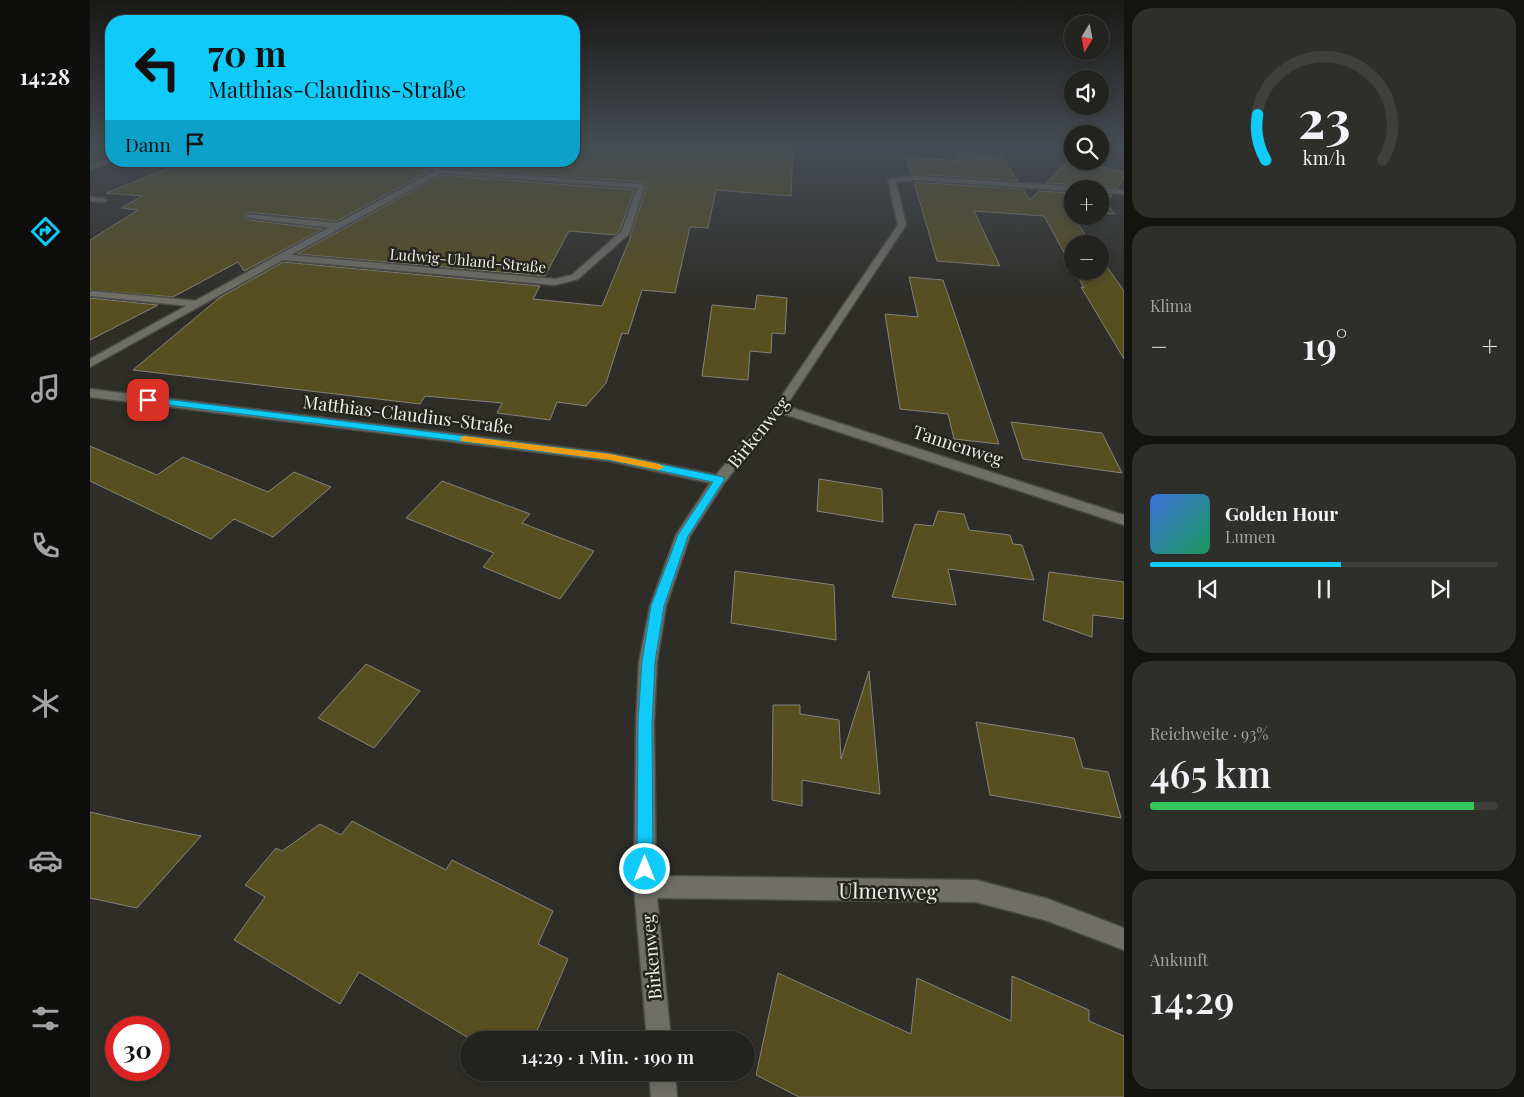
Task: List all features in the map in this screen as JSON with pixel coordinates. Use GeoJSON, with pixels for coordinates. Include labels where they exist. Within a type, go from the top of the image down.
{"type":"FeatureCollection","features":[{"type":"Feature","properties":{"kind":"street"},"geometry":{"type":"LineString","coordinates":[[90,364],[392,197]]}},
{"type":"Feature","properties":{"kind":"street","name":"Ludwig-Uhland-Straße"},"geometry":{"type":"LineString","coordinates":[[281,257],[555,282],[575,277],[626,232],[637,197]]}},
{"type":"Feature","properties":{"kind":"street","name":"Birkenweg"},"geometry":{"type":"LineString","coordinates":[[658,1031],[645,887],[645,723],[648,662],[658,606],[683,535],[719,480],[779,408],[902,225],[896,197]]}},
{"type":"Feature","properties":{"kind":"street"},"geometry":{"type":"LineString","coordinates":[[90,199],[103,200]]}},
{"type":"Feature","properties":{"kind":"street"},"geometry":{"type":"LineString","coordinates":[[250,216],[339,226]]}},
{"type":"Feature","properties":{"kind":"street"},"geometry":{"type":"LineString","coordinates":[[93,294],[198,304]]}},
{"type":"Feature","properties":{"kind":"street","name":"Matthias-Claudius-Straße"},"geometry":{"type":"LineString","coordinates":[[90,392],[610,457],[719,480]]}},
{"type":"Feature","properties":{"kind":"street","name":"Tannenweg"},"geometry":{"type":"LineString","coordinates":[[779,408],[1124,520]]}},
{"type":"Feature","properties":{"kind":"street","name":"Ulmenweg"},"geometry":{"type":"LineString","coordinates":[[645,887],[976,891],[1048,910],[1124,939]]}},
{"type":"Feature","properties":{"kind":"street"},"geometry":{"type":"LineString","coordinates":[[663,1081],[664,1097]]}},
{"type":"Feature","properties":{"kind":"building"},"geometry":{"type":"Polygon","coordinates":[[[140,197],[381,197],[337,221],[246,212],[244,217],[250,220],[323,229],[244,271],[238,262],[173,297],[90,290],[90,240],[138,210],[121,208],[140,197]]]}},
{"type":"Feature","properties":{"kind":"building"},"geometry":{"type":"Polygon","coordinates":[[[401,197],[631,197],[620,230],[615,235],[569,231],[545,276],[297,254],[401,197]]]}},
{"type":"Feature","properties":{"kind":"building"},"geometry":{"type":"Polygon","coordinates":[[[643,197],[714,197],[708,228],[690,227],[675,293],[642,290],[628,334],[622,333],[606,383],[586,406],[557,402],[550,420],[497,413],[502,403],[425,396],[420,404],[133,370],[219,298],[283,262],[540,286],[533,299],[602,306],[643,197]]]}},
{"type":"Feature","properties":{"kind":"building"},"geometry":{"type":"Polygon","coordinates":[[[918,197],[1028,197],[1030,200],[1033,197],[1064,197],[1064,225],[1079,225],[1085,235],[1064,235],[1064,252],[1044,216],[974,211],[1000,266],[937,261],[918,197]]]}},
{"type":"Feature","properties":{"kind":"building"},"geometry":{"type":"Polygon","coordinates":[[[1109,207],[1115,214],[1109,214],[1109,207]]]}},
{"type":"Feature","properties":{"kind":"building"},"geometry":{"type":"Polygon","coordinates":[[[1109,270],[1124,291],[1124,359],[1081,287],[1084,288],[1080,280],[1109,280],[1109,270]]]}},
{"type":"Feature","properties":{"kind":"building"},"geometry":{"type":"Polygon","coordinates":[[[909,277],[943,280],[999,444],[954,439],[948,414],[900,409],[885,314],[918,317],[909,277]]]}},
{"type":"Feature","properties":{"kind":"building"},"geometry":{"type":"Polygon","coordinates":[[[757,295],[787,298],[785,334],[772,333],[771,353],[750,351],[748,380],[702,376],[712,305],[755,309],[757,295]]]}},
{"type":"Feature","properties":{"kind":"building"},"geometry":{"type":"Polygon","coordinates":[[[90,298],[158,305],[90,340],[90,298]]]}},
{"type":"Feature","properties":{"kind":"building"},"geometry":{"type":"Polygon","coordinates":[[[1011,422],[1102,433],[1122,473],[1023,459],[1011,422]]]}},
{"type":"Feature","properties":{"kind":"building"},"geometry":{"type":"Polygon","coordinates":[[[90,446],[157,475],[183,457],[268,492],[294,472],[331,487],[273,537],[234,519],[211,539],[90,481],[90,446]]]}},
{"type":"Feature","properties":{"kind":"building"},"geometry":{"type":"Polygon","coordinates":[[[819,479],[882,489],[883,522],[817,511],[819,479]]]}},
{"type":"Feature","properties":{"kind":"building"},"geometry":{"type":"Polygon","coordinates":[[[442,481],[530,514],[522,523],[594,551],[560,599],[483,567],[494,553],[406,518],[442,481]]]}},
{"type":"Feature","properties":{"kind":"building"},"geometry":{"type":"Polygon","coordinates":[[[938,511],[964,514],[969,530],[1010,535],[1013,544],[1022,545],[1034,580],[948,569],[956,605],[892,597],[915,524],[933,526],[938,511]]]}},
{"type":"Feature","properties":{"kind":"building"},"geometry":{"type":"Polygon","coordinates":[[[735,571],[834,585],[836,640],[731,623],[735,571]]]}},
{"type":"Feature","properties":{"kind":"building"},"geometry":{"type":"Polygon","coordinates":[[[1049,572],[1124,582],[1124,619],[1093,615],[1092,637],[1043,620],[1049,572]]]}},
{"type":"Feature","properties":{"kind":"building"},"geometry":{"type":"Polygon","coordinates":[[[366,664],[420,691],[374,748],[318,718],[366,664]]]}},
{"type":"Feature","properties":{"kind":"building"},"geometry":{"type":"Polygon","coordinates":[[[869,671],[880,794],[802,780],[802,806],[772,800],[773,705],[800,705],[800,714],[839,720],[841,759],[869,671]]]}},
{"type":"Feature","properties":{"kind":"building"},"geometry":{"type":"Polygon","coordinates":[[[976,722],[1074,738],[1083,768],[1108,772],[1121,818],[990,795],[976,722]]]}},
{"type":"Feature","properties":{"kind":"building"},"geometry":{"type":"Polygon","coordinates":[[[90,812],[201,836],[137,908],[90,898],[90,812]]]}},
{"type":"Feature","properties":{"kind":"building"},"geometry":{"type":"Polygon","coordinates":[[[352,821],[446,870],[452,860],[553,911],[538,944],[568,959],[537,1031],[460,1031],[460,1033],[359,972],[340,1004],[234,940],[265,897],[245,885],[276,848],[282,851],[320,824],[341,835],[352,821]]]}},
{"type":"Feature","properties":{"kind":"building"},"geometry":{"type":"Polygon","coordinates":[[[778,973],[911,1034],[917,978],[1011,1021],[1012,976],[1089,1010],[1089,1021],[1124,1036],[1124,1097],[799,1097],[756,1075],[778,973]]]}},
{"type":"Feature","properties":{"kind":"slow traffic"},"geometry":{"type":"LineString","coordinates":[[464,439],[610,457],[659,467]]}},
{"type":"Feature","properties":{"kind":"route"},"geometry":{"type":"LineString","coordinates":[[148,400],[610,457],[719,480],[683,535],[658,606],[648,662],[645,723],[645,869]]}}]}
